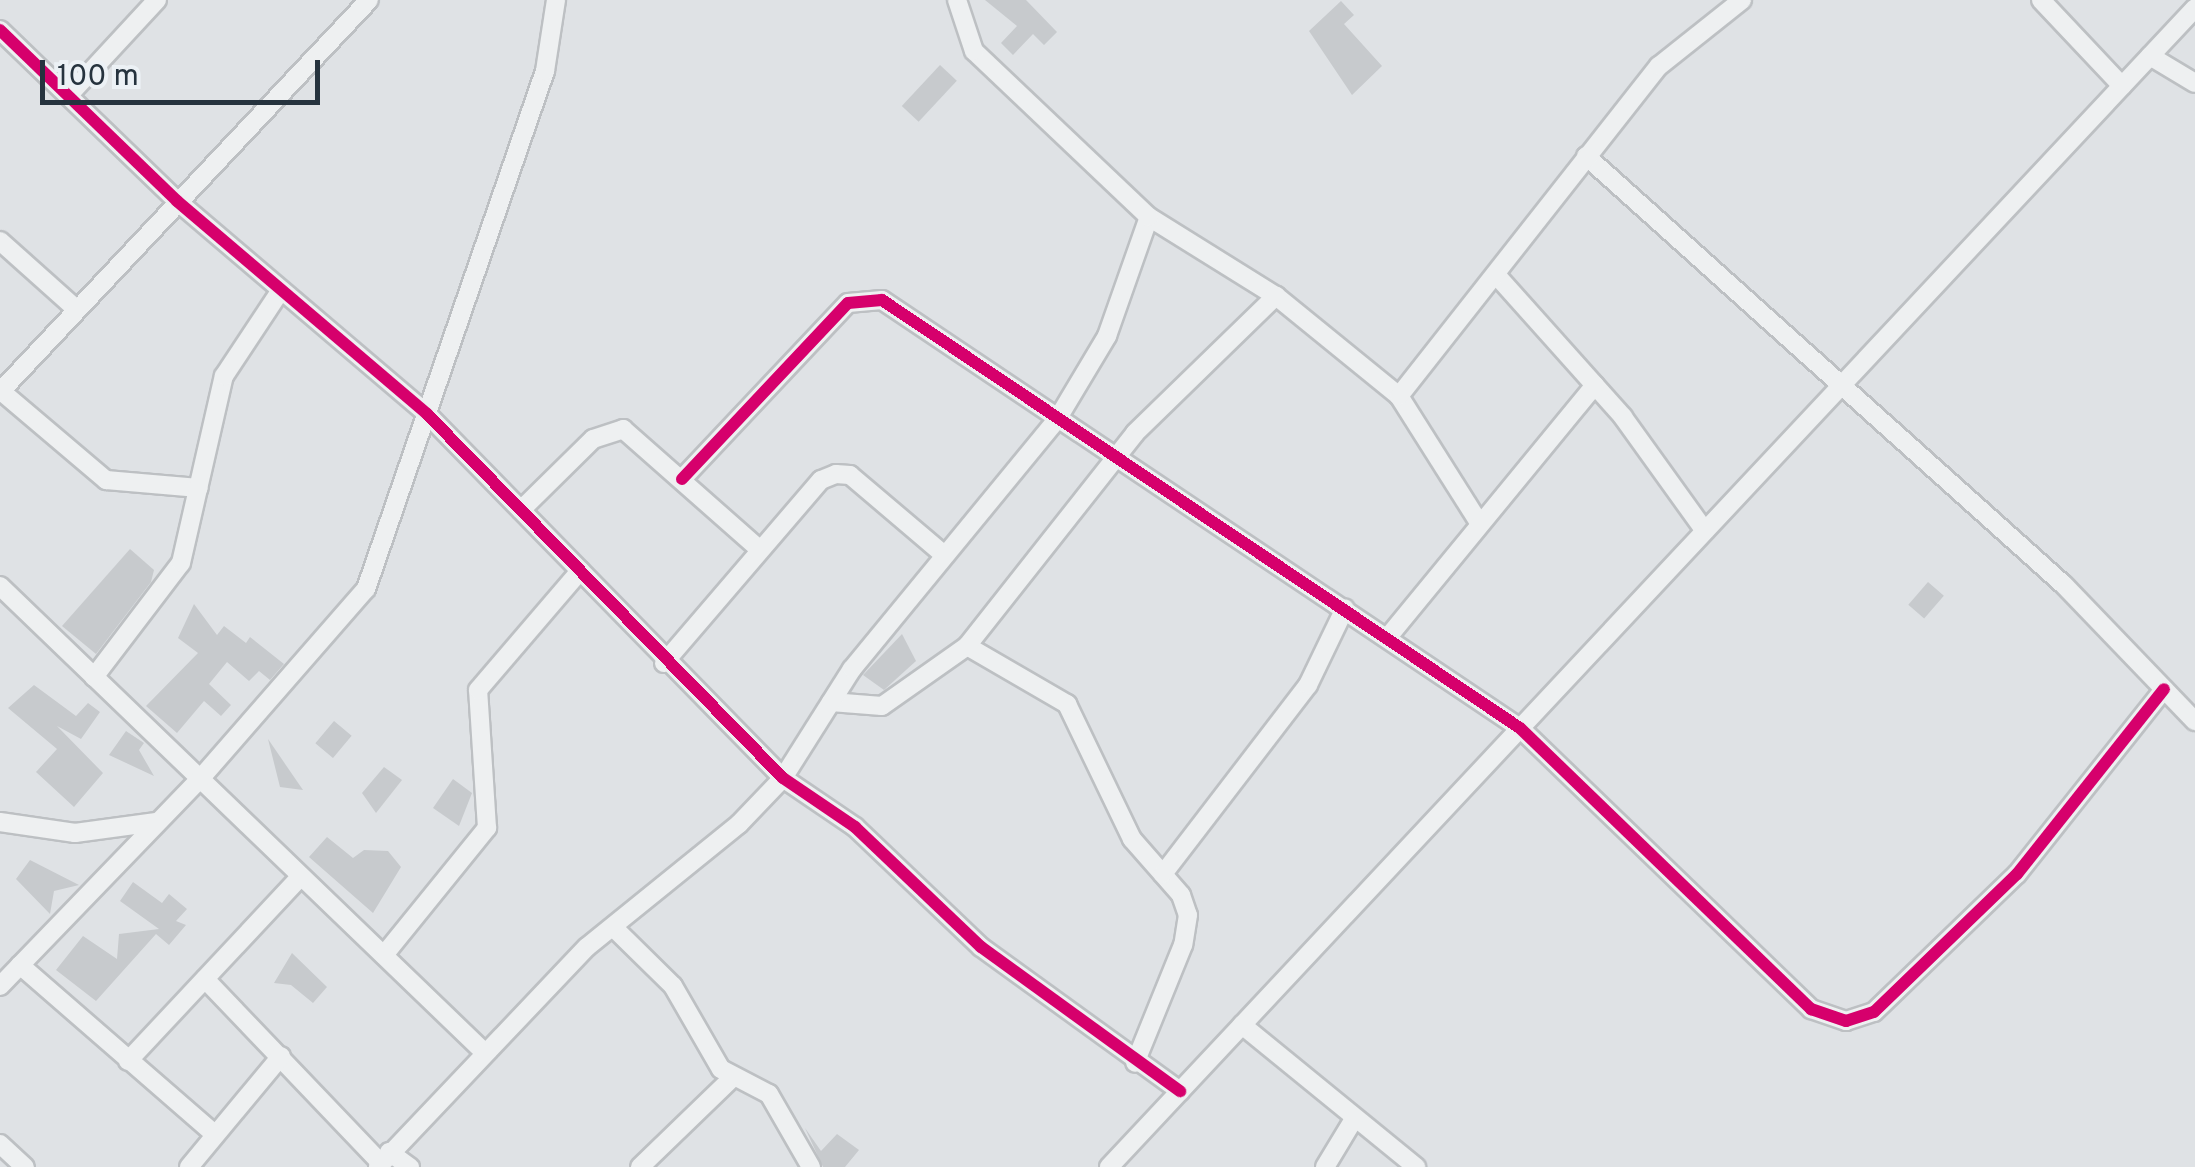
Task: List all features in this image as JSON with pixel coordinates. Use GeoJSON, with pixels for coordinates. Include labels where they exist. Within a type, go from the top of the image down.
{"type":"FeatureCollection","features":[{"type":"Feature","properties":{"kind":"street"},"geometry":{"type":"LineString","coordinates":[[68,96],[157,0]]}},
{"type":"Feature","properties":{"kind":"street"},"geometry":{"type":"LineString","coordinates":[[0,986],[200,779],[366,589],[545,71],[556,0]]}},
{"type":"Feature","properties":{"kind":"street"},"geometry":{"type":"LineString","coordinates":[[957,0],[974,52],[1150,217],[1276,296],[1399,396],[1480,524]]}},
{"type":"Feature","properties":{"kind":"street"},"geometry":{"type":"LineString","coordinates":[[1399,396],[1498,277],[1586,156],[1686,38],[1742,0]]}},
{"type":"Feature","properties":{"kind":"street"},"geometry":{"type":"LineString","coordinates":[[2041,0],[2122,86]]}},
{"type":"Feature","properties":{"kind":"street"},"geometry":{"type":"LineString","coordinates":[[199,488],[92,472],[0,391],[356,4]]}},
{"type":"Feature","properties":{"kind":"street"},"geometry":{"type":"LineString","coordinates":[[1109,1167],[2195,8]]}},
{"type":"Feature","properties":{"kind":"street"},"geometry":{"type":"LineString","coordinates":[[0,30],[178,201],[427,414],[580,571],[664,664],[783,778],[855,827],[981,947],[1135,1063],[1180,1091]]}},
{"type":"Feature","properties":{"kind":"street"},"geometry":{"type":"LineString","coordinates":[[2150,56],[2195,83]]}},
{"type":"Feature","properties":{"kind":"street"},"geometry":{"type":"LineString","coordinates":[[1586,156],[1692,246],[1839,388],[2064,585],[2195,721]]}},
{"type":"Feature","properties":{"kind":"street"},"geometry":{"type":"LineString","coordinates":[[382,1160],[483,1050],[614,927],[783,778],[831,702],[942,553],[1058,418],[1107,336],[1150,217]]}},
{"type":"Feature","properties":{"kind":"street"},"geometry":{"type":"LineString","coordinates":[[0,241],[75,308]]}},
{"type":"Feature","properties":{"kind":"street"},"geometry":{"type":"LineString","coordinates":[[1498,277],[1595,385],[1706,531]]}},
{"type":"Feature","properties":{"kind":"street"},"geometry":{"type":"LineString","coordinates":[[94,676],[181,563],[233,351],[281,290]]}},
{"type":"Feature","properties":{"kind":"street"},"geometry":{"type":"LineString","coordinates":[[831,702],[882,706],[967,646],[1114,460],[1276,296]]}},
{"type":"Feature","properties":{"kind":"street"},"geometry":{"type":"LineString","coordinates":[[682,479],[862,297],[882,300],[1114,460],[1345,608],[1520,728],[1811,1009],[1846,1021],[1874,1012],[2016,874],[2164,689]]}},
{"type":"Feature","properties":{"kind":"street"},"geometry":{"type":"LineString","coordinates":[[1388,638],[1595,385]]}},
{"type":"Feature","properties":{"kind":"street"},"geometry":{"type":"LineString","coordinates":[[520,510],[608,428],[643,442],[759,549]]}},
{"type":"Feature","properties":{"kind":"street"},"geometry":{"type":"LineString","coordinates":[[664,664],[821,480],[836,474],[850,476],[942,553]]}},
{"type":"Feature","properties":{"kind":"street"},"geometry":{"type":"LineString","coordinates":[[384,956],[487,828],[478,690],[580,571]]}},
{"type":"Feature","properties":{"kind":"street"},"geometry":{"type":"LineString","coordinates":[[3,595],[94,676],[483,1050]]}},
{"type":"Feature","properties":{"kind":"street"},"geometry":{"type":"LineString","coordinates":[[1164,874],[1308,685],[1345,608]]}},
{"type":"Feature","properties":{"kind":"street"},"geometry":{"type":"LineString","coordinates":[[967,646],[1066,704],[1132,840],[1164,874],[1188,915],[1135,1063]]}},
{"type":"Feature","properties":{"kind":"street"},"geometry":{"type":"LineString","coordinates":[[0,822],[75,833],[156,822]]}},
{"type":"Feature","properties":{"kind":"street"},"geometry":{"type":"LineString","coordinates":[[128,1060],[301,876]]}},
{"type":"Feature","properties":{"kind":"street"},"geometry":{"type":"LineString","coordinates":[[614,927],[673,986],[731,1080],[769,1094],[811,1167]]}},
{"type":"Feature","properties":{"kind":"street"},"geometry":{"type":"LineString","coordinates":[[20,965],[212,1132]]}},
{"type":"Feature","properties":{"kind":"street"},"geometry":{"type":"LineString","coordinates":[[205,979],[382,1160],[410,1167]]}},
{"type":"Feature","properties":{"kind":"street"},"geometry":{"type":"LineString","coordinates":[[1242,1025],[1416,1167]]}},
{"type":"Feature","properties":{"kind":"street"},"geometry":{"type":"LineString","coordinates":[[189,1167],[212,1132],[280,1056]]}},
{"type":"Feature","properties":{"kind":"street"},"geometry":{"type":"LineString","coordinates":[[640,1167],[731,1080]]}},
{"type":"Feature","properties":{"kind":"street"},"geometry":{"type":"LineString","coordinates":[[1324,1167],[1354,1119]]}},
{"type":"Feature","properties":{"kind":"street"},"geometry":{"type":"LineString","coordinates":[[0,1144],[25,1167]]}},
{"type":"Feature","properties":{"kind":"building"},"geometry":{"type":"Polygon","coordinates":[[[985,0],[1026,0],[1057,32],[1044,45],[1033,34],[1013,55],[1001,43],[1017,26],[985,0]]]}},
{"type":"Feature","properties":{"kind":"building"},"geometry":{"type":"Polygon","coordinates":[[[1341,1],[1354,15],[1344,24],[1382,66],[1352,95],[1309,31],[1341,1]]]}},
{"type":"Feature","properties":{"kind":"building"},"geometry":{"type":"Polygon","coordinates":[[[940,65],[957,81],[919,122],[902,106],[940,65]]]}},
{"type":"Feature","properties":{"kind":"building"},"geometry":{"type":"Polygon","coordinates":[[[130,549],[154,570],[151,582],[96,654],[62,626],[130,549]]]}},
{"type":"Feature","properties":{"kind":"building"},"geometry":{"type":"Polygon","coordinates":[[[1928,582],[1944,596],[1924,618],[1908,605],[1928,582]]]}},
{"type":"Feature","properties":{"kind":"building"},"geometry":{"type":"Polygon","coordinates":[[[194,604],[217,635],[224,626],[246,643],[250,637],[284,664],[270,680],[259,671],[249,681],[227,662],[209,684],[231,705],[221,716],[204,701],[177,733],[146,706],[198,653],[178,638],[194,604]]]}},
{"type":"Feature","properties":{"kind":"building"},"geometry":{"type":"Polygon","coordinates":[[[902,634],[916,661],[884,690],[863,675],[902,634]]]}},
{"type":"Feature","properties":{"kind":"building"},"geometry":{"type":"Polygon","coordinates":[[[34,685],[76,716],[88,703],[100,712],[81,739],[57,726],[103,773],[74,807],[36,772],[57,749],[8,708],[34,685]]]}},
{"type":"Feature","properties":{"kind":"building"},"geometry":{"type":"Polygon","coordinates":[[[334,721],[352,736],[333,758],[315,743],[334,721]]]}},
{"type":"Feature","properties":{"kind":"building"},"geometry":{"type":"Polygon","coordinates":[[[126,731],[144,743],[139,750],[154,776],[109,755],[126,731]]]}},
{"type":"Feature","properties":{"kind":"building"},"geometry":{"type":"Polygon","coordinates":[[[268,739],[303,790],[280,787],[268,739]]]}},
{"type":"Feature","properties":{"kind":"building"},"geometry":{"type":"Polygon","coordinates":[[[384,767],[402,780],[376,813],[362,793],[384,767]]]}},
{"type":"Feature","properties":{"kind":"building"},"geometry":{"type":"Polygon","coordinates":[[[453,779],[472,793],[459,826],[433,808],[453,779]]]}},
{"type":"Feature","properties":{"kind":"building"},"geometry":{"type":"Polygon","coordinates":[[[327,837],[353,858],[364,850],[388,851],[401,867],[373,913],[309,857],[327,837]]]}},
{"type":"Feature","properties":{"kind":"building"},"geometry":{"type":"Polygon","coordinates":[[[30,860],[79,885],[54,891],[50,914],[16,879],[30,860]]]}},
{"type":"Feature","properties":{"kind":"building"},"geometry":{"type":"Polygon","coordinates":[[[133,882],[162,903],[169,894],[187,909],[176,921],[186,925],[169,945],[156,934],[96,1001],[56,970],[83,936],[117,959],[119,934],[159,929],[120,901],[133,882]]]}},
{"type":"Feature","properties":{"kind":"building"},"geometry":{"type":"Polygon","coordinates":[[[292,953],[327,987],[313,1003],[291,985],[274,983],[292,953]]]}},
{"type":"Feature","properties":{"kind":"building"},"geometry":{"type":"Polygon","coordinates":[[[805,1128],[821,1151],[837,1134],[859,1150],[845,1167],[823,1167],[805,1128]]]}},
{"type":"Feature","properties":{"kind":"cycle path"},"geometry":{"type":"LineString","coordinates":[[0,30],[177,201],[427,414],[783,778],[855,827],[981,947],[1180,1091]]}},
{"type":"Feature","properties":{"kind":"cycle path"},"geometry":{"type":"LineString","coordinates":[[682,479],[848,303],[882,300],[1520,728],[1811,1009],[1846,1021],[1874,1012],[2017,874],[2164,689]]}}]}
